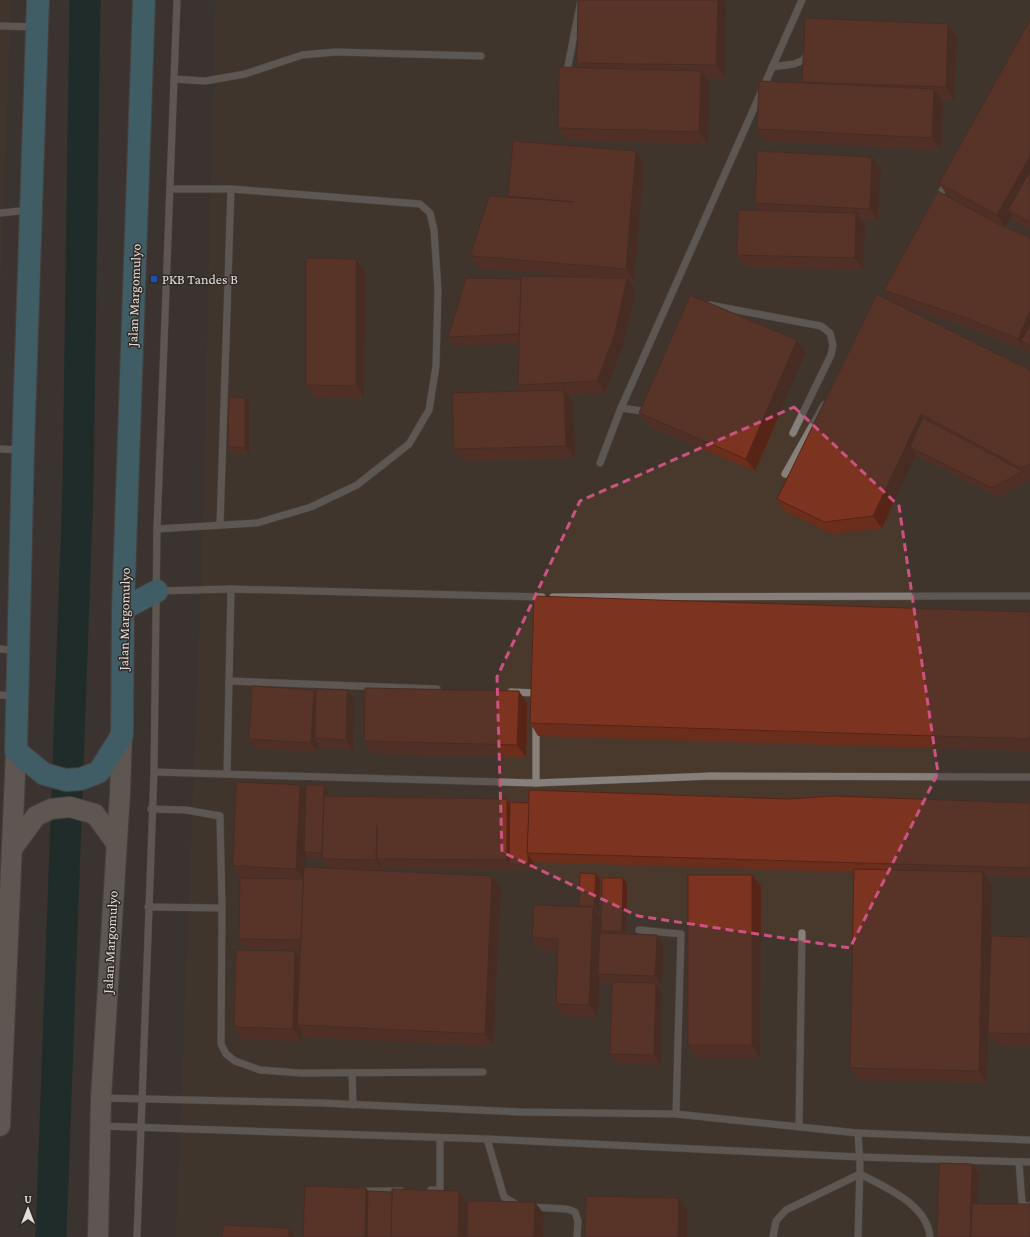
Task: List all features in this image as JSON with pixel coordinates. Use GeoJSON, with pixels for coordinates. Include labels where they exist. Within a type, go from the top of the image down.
{"type":"FeatureCollection","features":[{"type":"Feature","properties":{"kind":"highway"},"geometry":{"type":"LineString","coordinates":[[38,0],[23,450],[9,649],[9,695],[16,751],[44,774],[66,780],[81,779],[98,772],[122,735]]}},
{"type":"Feature","properties":{"kind":"highway","name":"Jalan Margomulyo"},"geometry":{"type":"LineString","coordinates":[[122,735],[123,609],[144,0]]}},
{"type":"Feature","properties":{"kind":"highway"},"geometry":{"type":"LineString","coordinates":[[123,609],[156,591]]}},
{"type":"Feature","properties":{"kind":"main road","name":"Jalan Margomulyo"},"geometry":{"type":"LineString","coordinates":[[98,1237],[101,1098],[122,735]]}},
{"type":"Feature","properties":{"kind":"main road"},"geometry":{"type":"LineString","coordinates":[[0,1126],[4,992],[16,751]]}},
{"type":"Feature","properties":{"kind":"main road"},"geometry":{"type":"LineString","coordinates":[[12,849],[36,816],[51,809],[70,807],[95,814],[116,843]]}},
{"type":"Feature","properties":{"kind":"lane"},"geometry":{"type":"LineString","coordinates":[[136,1237],[151,809],[154,772],[157,529],[177,0]]}},
{"type":"Feature","properties":{"kind":"lane"},"geometry":{"type":"LineString","coordinates":[[564,85],[581,0]]}},
{"type":"Feature","properties":{"kind":"lane"},"geometry":{"type":"LineString","coordinates":[[600,463],[622,408],[802,0]]}},
{"type":"Feature","properties":{"kind":"lane"},"geometry":{"type":"LineString","coordinates":[[0,26],[37,27]]}},
{"type":"Feature","properties":{"kind":"lane"},"geometry":{"type":"LineString","coordinates":[[772,67],[794,64],[804,60],[808,47]]}},
{"type":"Feature","properties":{"kind":"lane"},"geometry":{"type":"LineString","coordinates":[[174,79],[205,81],[245,74],[302,55],[336,52],[481,56]]}},
{"type":"Feature","properties":{"kind":"lane"},"geometry":{"type":"LineString","coordinates":[[934,205],[950,177]]}},
{"type":"Feature","properties":{"kind":"lane"},"geometry":{"type":"LineString","coordinates":[[157,529],[257,523],[311,507],[357,485],[409,444],[429,410],[436,366],[438,290],[434,230],[430,213],[420,204],[231,189],[170,189]]}},
{"type":"Feature","properties":{"kind":"lane"},"geometry":{"type":"LineString","coordinates":[[220,525],[231,189]]}},
{"type":"Feature","properties":{"kind":"lane"},"geometry":{"type":"LineString","coordinates":[[0,213],[32,210]]}},
{"type":"Feature","properties":{"kind":"lane"},"geometry":{"type":"LineString","coordinates":[[703,304],[821,326],[830,332],[833,345],[831,354],[793,433]]}},
{"type":"Feature","properties":{"kind":"lane"},"geometry":{"type":"LineString","coordinates":[[622,408],[642,411],[650,405],[654,398]]}},
{"type":"Feature","properties":{"kind":"lane"},"geometry":{"type":"LineString","coordinates":[[785,474],[827,398]]}},
{"type":"Feature","properties":{"kind":"lane"},"geometry":{"type":"LineString","coordinates":[[0,449],[23,450]]}},
{"type":"Feature","properties":{"kind":"lane"},"geometry":{"type":"LineString","coordinates":[[156,591],[231,589],[552,597],[1030,596]]}},
{"type":"Feature","properties":{"kind":"lane"},"geometry":{"type":"LineString","coordinates":[[227,773],[231,589]]}},
{"type":"Feature","properties":{"kind":"lane"},"geometry":{"type":"LineString","coordinates":[[229,681],[442,690]]}},
{"type":"Feature","properties":{"kind":"lane"},"geometry":{"type":"LineString","coordinates":[[505,692],[536,694],[536,701]]}},
{"type":"Feature","properties":{"kind":"lane"},"geometry":{"type":"LineString","coordinates":[[536,716],[536,783]]}},
{"type":"Feature","properties":{"kind":"lane"},"geometry":{"type":"LineString","coordinates":[[154,772],[536,783],[712,776],[1030,778]]}},
{"type":"Feature","properties":{"kind":"lane"},"geometry":{"type":"LineString","coordinates":[[151,809],[186,810],[220,816],[222,908],[221,1044],[226,1054],[235,1061],[260,1070],[301,1073],[483,1072]]}},
{"type":"Feature","properties":{"kind":"lane"},"geometry":{"type":"LineString","coordinates":[[148,907],[222,908]]}},
{"type":"Feature","properties":{"kind":"lane"},"geometry":{"type":"LineString","coordinates":[[639,930],[681,934],[676,1114]]}},
{"type":"Feature","properties":{"kind":"lane"},"geometry":{"type":"LineString","coordinates":[[800,1127],[802,933]]}},
{"type":"Feature","properties":{"kind":"lane"},"geometry":{"type":"LineString","coordinates":[[352,1073],[352,1105]]}},
{"type":"Feature","properties":{"kind":"lane"},"geometry":{"type":"LineString","coordinates":[[101,1098],[352,1105],[521,1112],[676,1114],[858,1133],[1030,1140]]}},
{"type":"Feature","properties":{"kind":"lane"},"geometry":{"type":"LineString","coordinates":[[100,1126],[440,1139],[487,1139],[1030,1162]]}},
{"type":"Feature","properties":{"kind":"lane"},"geometry":{"type":"LineString","coordinates":[[858,1133],[860,1156],[858,1237]]}},
{"type":"Feature","properties":{"kind":"lane"},"geometry":{"type":"LineString","coordinates":[[424,1190],[440,1190],[440,1139]]}},
{"type":"Feature","properties":{"kind":"lane"},"geometry":{"type":"LineString","coordinates":[[487,1139],[504,1197],[521,1206],[567,1209],[575,1212],[578,1221],[576,1237]]}},
{"type":"Feature","properties":{"kind":"lane"},"geometry":{"type":"LineString","coordinates":[[1019,1162],[1022,1203],[1026,1206],[1030,1206]]}},
{"type":"Feature","properties":{"kind":"lane"},"geometry":{"type":"LineString","coordinates":[[773,1237],[776,1221],[786,1210],[860,1174]]}},
{"type":"Feature","properties":{"kind":"lane"},"geometry":{"type":"LineString","coordinates":[[860,1174],[899,1195],[910,1204],[926,1222],[930,1237]]}},
{"type":"Feature","properties":{"kind":"lane"},"geometry":{"type":"LineString","coordinates":[[348,1191],[409,1190]]}},
{"type":"Feature","properties":{"kind":"highlighted area"},"geometry":{"type":"Polygon","coordinates":[[[794,407],[899,506],[938,773],[850,948],[638,916],[502,852],[497,677],[580,501],[794,407]]]}},
{"type":"Feature","properties":{"kind":"shaded area"},"geometry":{"type":"Polygon","coordinates":[[[0,0],[11,0],[0,301],[0,0]]]}},
{"type":"Feature","properties":{"kind":"shaded area"},"geometry":{"type":"Polygon","coordinates":[[[215,0],[1030,0],[1030,1237],[176,1237],[202,555],[215,0]]]}},
{"type":"Feature","properties":{"kind":"building"},"geometry":{"type":"Polygon","coordinates":[[[578,0],[718,0],[716,65],[577,63],[578,0]]]}},
{"type":"Feature","properties":{"kind":"building"},"geometry":{"type":"Polygon","coordinates":[[[805,18],[948,24],[946,87],[802,82],[805,18]]]}},
{"type":"Feature","properties":{"kind":"building"},"geometry":{"type":"Polygon","coordinates":[[[1030,20],[1030,156],[997,215],[939,183],[1030,20]]]}},
{"type":"Feature","properties":{"kind":"building"},"geometry":{"type":"Polygon","coordinates":[[[559,67],[701,71],[699,132],[558,128],[559,67]]]}},
{"type":"Feature","properties":{"kind":"building"},"geometry":{"type":"Polygon","coordinates":[[[759,81],[934,89],[932,138],[757,129],[759,81]]]}},
{"type":"Feature","properties":{"kind":"building"},"geometry":{"type":"Polygon","coordinates":[[[513,141],[636,151],[626,269],[470,256],[489,196],[574,202],[508,196],[513,141]]]}},
{"type":"Feature","properties":{"kind":"building"},"geometry":{"type":"Polygon","coordinates":[[[757,151],[872,157],[870,209],[755,203],[757,151]]]}},
{"type":"Feature","properties":{"kind":"building"},"geometry":{"type":"Polygon","coordinates":[[[1030,171],[1030,222],[1008,210],[1030,171]]]}},
{"type":"Feature","properties":{"kind":"building"},"geometry":{"type":"Polygon","coordinates":[[[938,191],[1000,225],[1030,237],[1030,311],[1018,339],[963,317],[884,290],[938,191]]]}},
{"type":"Feature","properties":{"kind":"building"},"geometry":{"type":"Polygon","coordinates":[[[738,210],[856,213],[855,258],[737,255],[738,210]]]}},
{"type":"Feature","properties":{"kind":"building"},"geometry":{"type":"Polygon","coordinates":[[[306,258],[356,259],[356,386],[306,385],[306,258]]]}},
{"type":"Feature","properties":{"kind":"building"},"geometry":{"type":"Polygon","coordinates":[[[521,276],[627,278],[615,333],[597,381],[518,385],[521,276]]]}},
{"type":"Feature","properties":{"kind":"building"},"geometry":{"type":"Polygon","coordinates":[[[466,278],[521,279],[519,334],[448,337],[466,278]]]}},
{"type":"Feature","properties":{"kind":"building"},"geometry":{"type":"Polygon","coordinates":[[[877,294],[1030,370],[1030,464],[1021,468],[921,414],[873,516],[824,522],[777,499],[877,294]]]}},
{"type":"Feature","properties":{"kind":"building"},"geometry":{"type":"Polygon","coordinates":[[[690,295],[797,340],[746,459],[639,413],[690,295]]]}},
{"type":"Feature","properties":{"kind":"building"},"geometry":{"type":"Polygon","coordinates":[[[1030,325],[1030,346],[1021,341],[1030,325]]]}},
{"type":"Feature","properties":{"kind":"building"},"geometry":{"type":"Polygon","coordinates":[[[564,390],[566,446],[454,449],[452,393],[564,390]]]}},
{"type":"Feature","properties":{"kind":"building"},"geometry":{"type":"Polygon","coordinates":[[[229,397],[245,398],[245,448],[228,447],[229,397]]]}},
{"type":"Feature","properties":{"kind":"building"},"geometry":{"type":"Polygon","coordinates":[[[923,418],[1023,471],[992,488],[910,447],[923,418]]]}},
{"type":"Feature","properties":{"kind":"building"},"geometry":{"type":"Polygon","coordinates":[[[534,596],[1030,612],[1030,739],[530,723],[534,596]]]}},
{"type":"Feature","properties":{"kind":"building"},"geometry":{"type":"Polygon","coordinates":[[[252,686],[314,690],[311,743],[249,739],[252,686]]]}},
{"type":"Feature","properties":{"kind":"building"},"geometry":{"type":"Polygon","coordinates":[[[365,688],[519,691],[517,745],[364,741],[365,688]]]}},
{"type":"Feature","properties":{"kind":"building"},"geometry":{"type":"Polygon","coordinates":[[[316,689],[347,690],[346,740],[315,738],[316,689]]]}},
{"type":"Feature","properties":{"kind":"building"},"geometry":{"type":"Polygon","coordinates":[[[236,782],[300,785],[296,869],[233,866],[236,782]]]}},
{"type":"Feature","properties":{"kind":"building"},"geometry":{"type":"Polygon","coordinates":[[[306,785],[324,785],[322,853],[304,852],[306,785]]]}},
{"type":"Feature","properties":{"kind":"building"},"geometry":{"type":"Polygon","coordinates":[[[529,790],[789,799],[834,796],[1030,803],[1030,868],[527,853],[529,790]]]}},
{"type":"Feature","properties":{"kind":"building"},"geometry":{"type":"Polygon","coordinates":[[[324,796],[507,799],[507,860],[377,859],[377,825],[376,860],[322,859],[324,796]]]}},
{"type":"Feature","properties":{"kind":"building"},"geometry":{"type":"Polygon","coordinates":[[[510,802],[529,803],[528,864],[509,864],[510,802]]]}},
{"type":"Feature","properties":{"kind":"building"},"geometry":{"type":"Polygon","coordinates":[[[304,867],[492,876],[485,1034],[297,1025],[304,867]]]}},
{"type":"Feature","properties":{"kind":"building"},"geometry":{"type":"Polygon","coordinates":[[[854,869],[983,872],[979,1071],[850,1068],[854,869]]]}},
{"type":"Feature","properties":{"kind":"building"},"geometry":{"type":"Polygon","coordinates":[[[580,873],[596,874],[594,907],[579,906],[580,873]]]}},
{"type":"Feature","properties":{"kind":"building"},"geometry":{"type":"Polygon","coordinates":[[[688,875],[752,875],[752,1045],[688,1045],[688,875]]]}},
{"type":"Feature","properties":{"kind":"building"},"geometry":{"type":"Polygon","coordinates":[[[240,878],[303,879],[301,940],[239,939],[240,878]]]}},
{"type":"Feature","properties":{"kind":"building"},"geometry":{"type":"Polygon","coordinates":[[[602,878],[623,878],[622,931],[601,931],[602,878]]]}},
{"type":"Feature","properties":{"kind":"building"},"geometry":{"type":"Polygon","coordinates":[[[534,905],[593,907],[589,1005],[556,1004],[558,939],[532,938],[534,905]]]}},
{"type":"Feature","properties":{"kind":"building"},"geometry":{"type":"Polygon","coordinates":[[[600,933],[657,935],[655,976],[598,974],[600,933]]]}},
{"type":"Feature","properties":{"kind":"building"},"geometry":{"type":"Polygon","coordinates":[[[991,936],[1030,937],[1030,1034],[988,1033],[991,936]]]}},
{"type":"Feature","properties":{"kind":"building"},"geometry":{"type":"Polygon","coordinates":[[[236,950],[295,951],[293,1029],[234,1027],[236,950]]]}},
{"type":"Feature","properties":{"kind":"building"},"geometry":{"type":"Polygon","coordinates":[[[612,982],[656,983],[654,1055],[610,1054],[612,982]]]}},
{"type":"Feature","properties":{"kind":"building"},"geometry":{"type":"Polygon","coordinates":[[[939,1163],[972,1164],[970,1237],[937,1237],[939,1163]]]}},
{"type":"Feature","properties":{"kind":"building"},"geometry":{"type":"Polygon","coordinates":[[[305,1186],[366,1188],[365,1237],[303,1237],[305,1186]]]}},
{"type":"Feature","properties":{"kind":"building"},"geometry":{"type":"Polygon","coordinates":[[[392,1189],[459,1191],[458,1237],[391,1237],[392,1189]]]}},
{"type":"Feature","properties":{"kind":"building"},"geometry":{"type":"Polygon","coordinates":[[[368,1191],[392,1192],[391,1237],[367,1237],[368,1191]]]}},
{"type":"Feature","properties":{"kind":"building"},"geometry":{"type":"Polygon","coordinates":[[[586,1196],[679,1198],[678,1237],[585,1237],[586,1196]]]}},
{"type":"Feature","properties":{"kind":"building"},"geometry":{"type":"Polygon","coordinates":[[[468,1201],[535,1202],[534,1237],[467,1237],[468,1201]]]}},
{"type":"Feature","properties":{"kind":"building"},"geometry":{"type":"Polygon","coordinates":[[[972,1204],[1030,1204],[1030,1237],[971,1237],[972,1204]]]}},
{"type":"Feature","properties":{"kind":"building"},"geometry":{"type":"Polygon","coordinates":[[[223,1225],[289,1228],[289,1237],[222,1237],[223,1225]]]}},
{"type":"Feature","properties":{"kind":"waterway"},"geometry":{"type":"LineString","coordinates":[[51,1237],[78,487],[85,0]]}},
{"type":"Feature","properties":{"kind":"place","name":"PKB Tandes B"},"geometry":{"type":"Point","coordinates":[154,279]}}]}
